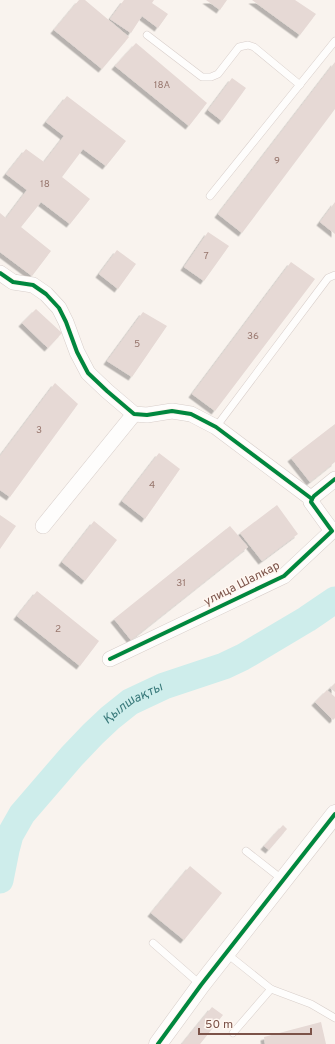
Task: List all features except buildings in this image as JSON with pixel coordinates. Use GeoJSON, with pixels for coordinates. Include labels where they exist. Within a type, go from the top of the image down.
{"type":"FeatureCollection","features":[{"type":"Feature","properties":{"kind":"street"},"geometry":{"type":"LineString","coordinates":[[0,273],[13,282],[33,286],[46,294],[59,308],[88,373],[107,392],[134,414],[172,411],[191,414],[216,427],[312,499],[335,479]]}},
{"type":"Feature","properties":{"kind":"street"},"geometry":{"type":"LineString","coordinates":[[44,526],[134,414]]}},
{"type":"Feature","properties":{"kind":"street","name":"улица Шалкар"},"geometry":{"type":"LineString","coordinates":[[110,659],[284,576],[332,531],[311,502],[312,499]]}},
{"type":"Feature","properties":{"kind":"street"},"geometry":{"type":"LineString","coordinates":[[158,1044],[201,985],[335,814]]}},
{"type":"Feature","properties":{"kind":"lane"},"geometry":{"type":"LineString","coordinates":[[147,35],[202,77],[211,77],[218,74],[239,47],[248,45],[254,47],[300,85]]}},
{"type":"Feature","properties":{"kind":"lane"},"geometry":{"type":"LineString","coordinates":[[210,196],[335,41]]}},
{"type":"Feature","properties":{"kind":"lane"},"geometry":{"type":"LineString","coordinates":[[216,427],[328,278],[335,275]]}},
{"type":"Feature","properties":{"kind":"lane"},"geometry":{"type":"LineString","coordinates":[[246,851],[283,880]]}},
{"type":"Feature","properties":{"kind":"lane"},"geometry":{"type":"LineString","coordinates":[[152,943],[201,985]]}},
{"type":"Feature","properties":{"kind":"lane"},"geometry":{"type":"LineString","coordinates":[[226,953],[271,989],[311,1004],[335,1018]]}},
{"type":"Feature","properties":{"kind":"lane"},"geometry":{"type":"LineString","coordinates":[[233,1033],[271,989]]}},
{"type":"Feature","properties":{"kind":"waterway","name":"Қылшақты"},"geometry":{"type":"LineString","coordinates":[[0,880],[10,835],[22,814],[72,756],[110,718],[130,702],[164,686],[224,666],[243,657],[307,619],[335,600]]}},
{"type":"Feature","properties":{"kind":"cycle path"},"geometry":{"type":"LineString","coordinates":[[0,273],[13,282],[33,285],[46,294],[59,308],[77,352],[88,373],[134,414],[147,415],[172,411],[191,414],[216,427],[312,499]]}},
{"type":"Feature","properties":{"kind":"cycle path"},"geometry":{"type":"LineString","coordinates":[[110,659],[284,576],[332,531],[311,502],[314,496],[335,479]]}},
{"type":"Feature","properties":{"kind":"cycle path"},"geometry":{"type":"LineString","coordinates":[[158,1044],[201,985],[335,814]]}}]}
